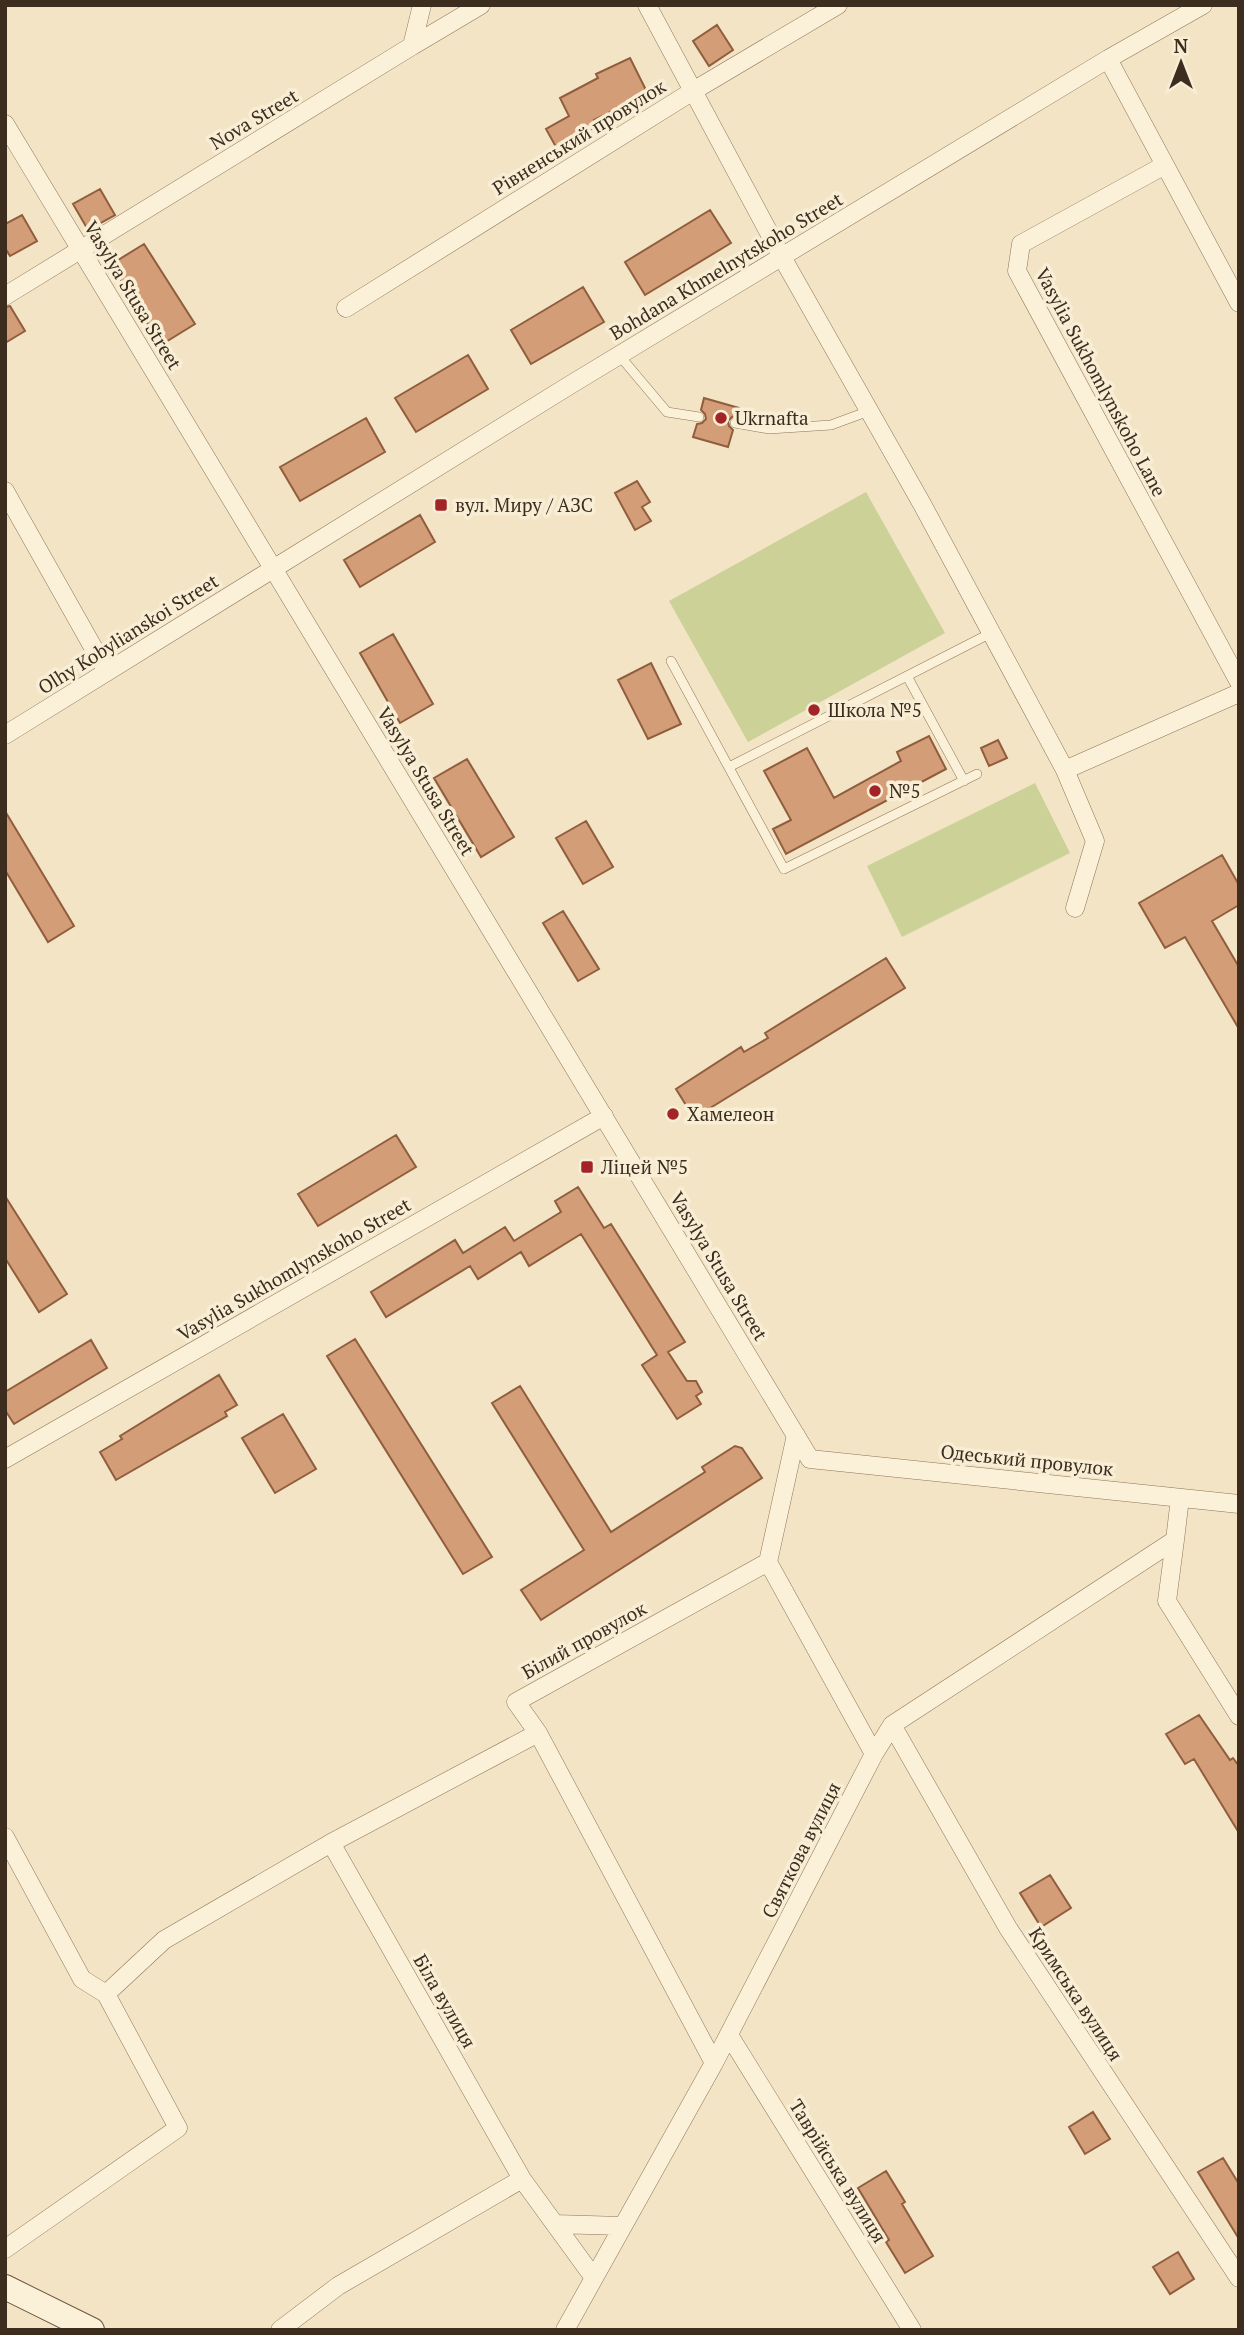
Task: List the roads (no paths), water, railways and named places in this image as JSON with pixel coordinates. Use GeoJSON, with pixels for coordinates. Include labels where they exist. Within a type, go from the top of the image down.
{"type":"FeatureCollection","features":[{"type":"Feature","properties":{"kind":"main road"},"geometry":{"type":"LineString","coordinates":[[5,2287],[92,2330]]}},
{"type":"Feature","properties":{"kind":"street"},"geometry":{"type":"LineString","coordinates":[[412,46],[422,5]]}},
{"type":"Feature","properties":{"kind":"street","name":"Nova Street"},"geometry":{"type":"LineString","coordinates":[[5,296],[481,5]]}},
{"type":"Feature","properties":{"kind":"street"},"geometry":{"type":"LineString","coordinates":[[647,5],[782,257],[1065,770],[1095,841],[1075,908]]}},
{"type":"Feature","properties":{"kind":"street","name":"Рівненський провулок"},"geometry":{"type":"LineString","coordinates":[[346,308],[693,91],[838,5]]}},
{"type":"Feature","properties":{"kind":"street","name":"Bohdana Khmelnytskoho Street"},"geometry":{"type":"LineString","coordinates":[[273,568],[619,355],[1203,5]]}},
{"type":"Feature","properties":{"kind":"street"},"geometry":{"type":"LineString","coordinates":[[1108,60],[1239,303]]}},
{"type":"Feature","properties":{"kind":"street","name":"Vasylya Stusa Street"},"geometry":{"type":"LineString","coordinates":[[5,124],[810,1459]]}},
{"type":"Feature","properties":{"kind":"street","name":"Vasylia Sukhomlynskoho Lane"},"geometry":{"type":"LineString","coordinates":[[1165,165],[1021,244],[1017,271],[1239,682]]}},
{"type":"Feature","properties":{"kind":"street"},"geometry":{"type":"LineString","coordinates":[[5,491],[107,672]]}},
{"type":"Feature","properties":{"kind":"street","name":"Olhy Kobylianskoi Street"},"geometry":{"type":"LineString","coordinates":[[5,735],[273,568]]}},
{"type":"Feature","properties":{"kind":"street"},"geometry":{"type":"LineString","coordinates":[[1065,770],[1239,693]]}},
{"type":"Feature","properties":{"kind":"street","name":"Vasylia Sukhomlynskoho Street"},"geometry":{"type":"LineString","coordinates":[[5,1459],[604,1116]]}},
{"type":"Feature","properties":{"kind":"street"},"geometry":{"type":"LineString","coordinates":[[796,1435],[768,1562],[874,1754]]}},
{"type":"Feature","properties":{"kind":"street","name":"Одеський провулок"},"geometry":{"type":"LineString","coordinates":[[810,1459],[1239,1504]]}},
{"type":"Feature","properties":{"kind":"street"},"geometry":{"type":"LineString","coordinates":[[1180,1497],[1167,1601],[1239,1716]]}},
{"type":"Feature","properties":{"kind":"street","name":"Святкова вулиця"},"geometry":{"type":"LineString","coordinates":[[565,2330],[714,2063],[874,1754],[892,1725],[1175,1541]]}},
{"type":"Feature","properties":{"kind":"street","name":"Білий провулок"},"geometry":{"type":"LineString","coordinates":[[714,2063],[538,1732],[516,1702],[768,1562]]}},
{"type":"Feature","properties":{"kind":"street","name":"Кримська вулиця"},"geometry":{"type":"LineString","coordinates":[[892,1725],[1008,1928],[1239,2278]]}},
{"type":"Feature","properties":{"kind":"street"},"geometry":{"type":"LineString","coordinates":[[106,1994],[164,1940],[331,1843],[538,1732]]}},
{"type":"Feature","properties":{"kind":"street"},"geometry":{"type":"LineString","coordinates":[[5,1837],[82,1979],[106,1994],[178,2128],[5,2249]]}},
{"type":"Feature","properties":{"kind":"street","name":"Біла вулиця"},"geometry":{"type":"LineString","coordinates":[[331,1843],[522,2179],[594,2278]]}},
{"type":"Feature","properties":{"kind":"street","name":"Таврійська вулиця"},"geometry":{"type":"LineString","coordinates":[[729,2035],[912,2330]]}},
{"type":"Feature","properties":{"kind":"street"},"geometry":{"type":"LineString","coordinates":[[280,2330],[338,2286],[522,2179]]}},
{"type":"Feature","properties":{"kind":"street"},"geometry":{"type":"LineString","coordinates":[[555,2224],[622,2227]]}},
{"type":"Feature","properties":{"kind":"lane"},"geometry":{"type":"LineString","coordinates":[[619,355],[667,412],[699,417]]}},
{"type":"Feature","properties":{"kind":"lane"},"geometry":{"type":"LineString","coordinates":[[735,423],[769,429],[831,425],[869,411]]}},
{"type":"Feature","properties":{"kind":"lane"},"geometry":{"type":"LineString","coordinates":[[729,767],[991,633]]}},
{"type":"Feature","properties":{"kind":"lane"},"geometry":{"type":"LineString","coordinates":[[671,661],[783,869],[977,774]]}},
{"type":"Feature","properties":{"kind":"lane"},"geometry":{"type":"LineString","coordinates":[[907,676],[964,781]]}},
{"type":"Feature","properties":{"kind":"place","name":"Ukrnafta"},"geometry":{"type":"Point","coordinates":[721,418]}},
{"type":"Feature","properties":{"kind":"place","name":"вул. Миру / АЗС"},"geometry":{"type":"Point","coordinates":[441,505]}},
{"type":"Feature","properties":{"kind":"place","name":"Школа №5"},"geometry":{"type":"Point","coordinates":[814,710]}},
{"type":"Feature","properties":{"kind":"place","name":"№5"},"geometry":{"type":"Point","coordinates":[875,791]}},
{"type":"Feature","properties":{"kind":"place","name":"Хамелеон"},"geometry":{"type":"Point","coordinates":[673,1114]}},
{"type":"Feature","properties":{"kind":"place","name":"Ліцей №5"},"geometry":{"type":"Point","coordinates":[587,1167]}}]}
